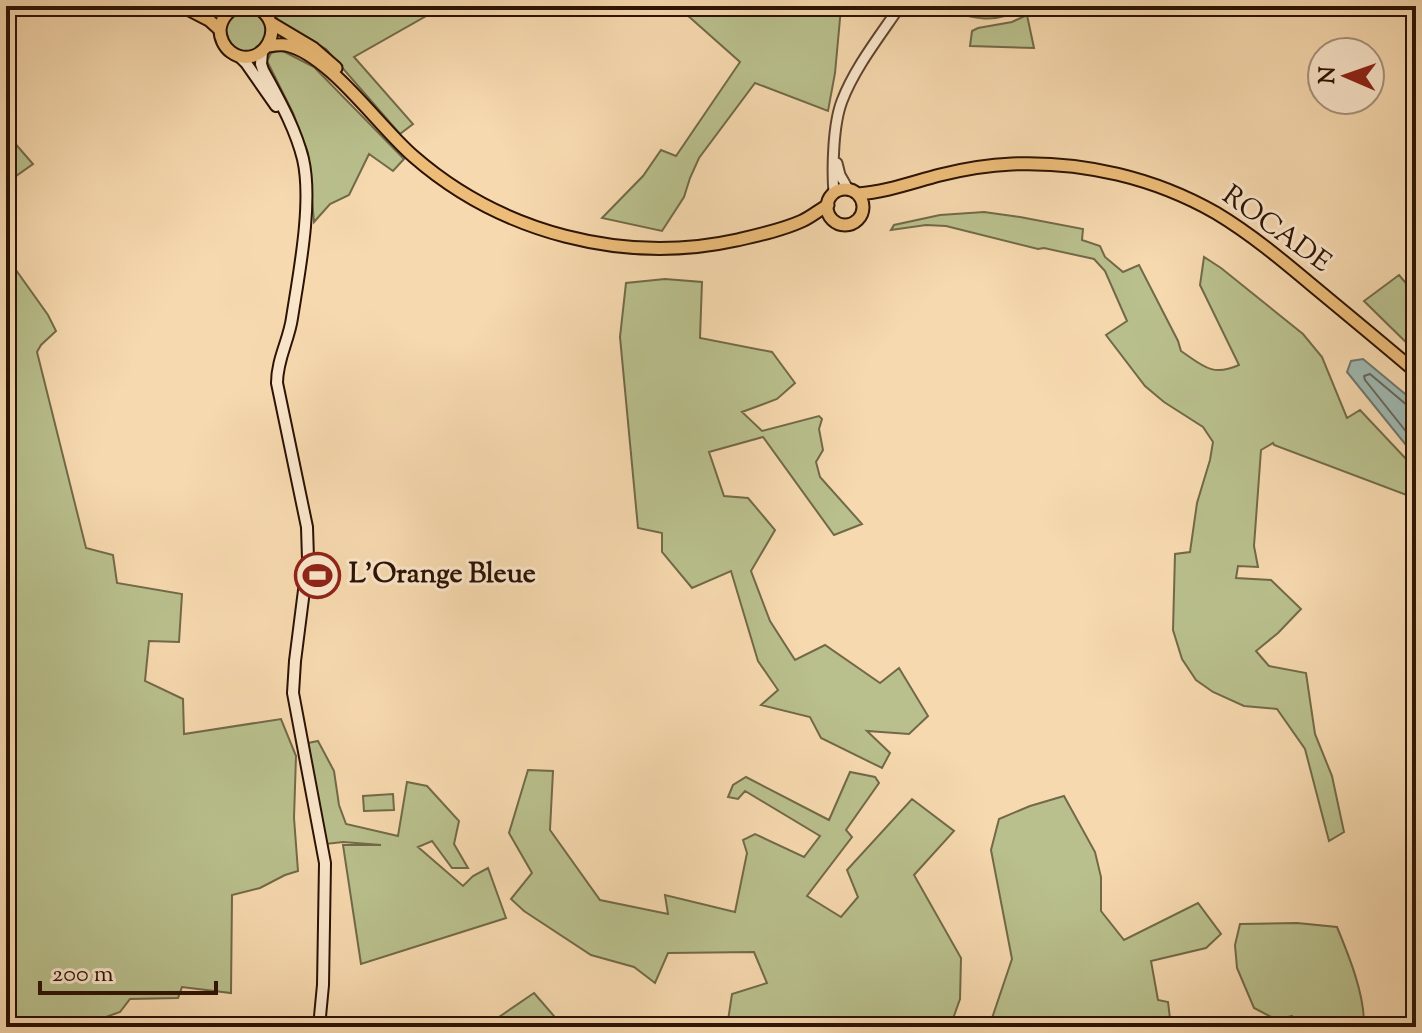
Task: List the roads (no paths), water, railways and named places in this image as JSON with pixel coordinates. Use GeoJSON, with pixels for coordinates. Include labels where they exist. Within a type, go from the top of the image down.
{"type":"FeatureCollection","features":[{"type":"Feature","properties":{"kind":"main road"},"geometry":{"type":"LineString","coordinates":[[182,6],[209,20],[220,30]]}},
{"type":"Feature","properties":{"kind":"main road"},"geometry":{"type":"LineString","coordinates":[[200,6],[228,13]]}},
{"type":"Feature","properties":{"kind":"main road"},"geometry":{"type":"LineString","coordinates":[[240,6],[224,18],[221,40],[251,70],[292,131]]}},
{"type":"Feature","properties":{"kind":"main road"},"geometry":{"type":"LineString","coordinates":[[260,8],[271,23],[328,59],[373,115]]}},
{"type":"Feature","properties":{"kind":"main road"},"geometry":{"type":"LineString","coordinates":[[271,23],[271,39],[261,64],[286,112],[303,159],[306,192],[292,322],[279,364],[277,383],[307,527],[308,559],[293,693],[325,863],[323,985],[319,1027]]}},
{"type":"Feature","properties":{"kind":"main road"},"geometry":{"type":"LineString","coordinates":[[239,56],[251,57],[265,49],[285,45],[314,59],[337,77],[414,157],[460,191],[520,222],[572,238],[634,248],[700,246],[754,236],[802,221],[832,218]]}},
{"type":"Feature","properties":{"kind":"main road","name":"ROCADE"},"geometry":{"type":"LineString","coordinates":[[853,191],[898,187],[984,166],[1034,164],[1080,167],[1150,183],[1193,201],[1241,229],[1416,372]]}},
{"type":"Feature","properties":{"kind":"main road","name":"ROCADE"},"geometry":{"type":"LineString","coordinates":[[863,206],[898,187]]}},
{"type":"Feature","properties":{"kind":"main road"},"geometry":{"type":"LineString","coordinates":[[843,189],[853,191],[863,206],[860,217],[852,223],[841,224],[832,218],[828,205],[834,193],[843,189]]}},
{"type":"Feature","properties":{"kind":"main road"},"geometry":{"type":"LineString","coordinates":[[802,221],[828,205]]}},
{"type":"Feature","properties":{"kind":"street"},"geometry":{"type":"LineString","coordinates":[[834,193],[837,117],[842,102],[852,78],[900,6]]}},
{"type":"Feature","properties":{"kind":"street"},"geometry":{"type":"LineString","coordinates":[[835,156],[840,175],[853,191]]}},
{"type":"Feature","properties":{"kind":"water"},"geometry":{"type":"Polygon","coordinates":[[[1363,359],[1416,403],[1416,454],[1347,372],[1351,361],[1363,359]]]}},
{"type":"Feature","properties":{"kind":"place","name":"L'Orange Bleue"},"geometry":{"type":"Point","coordinates":[318,575]}}]}
